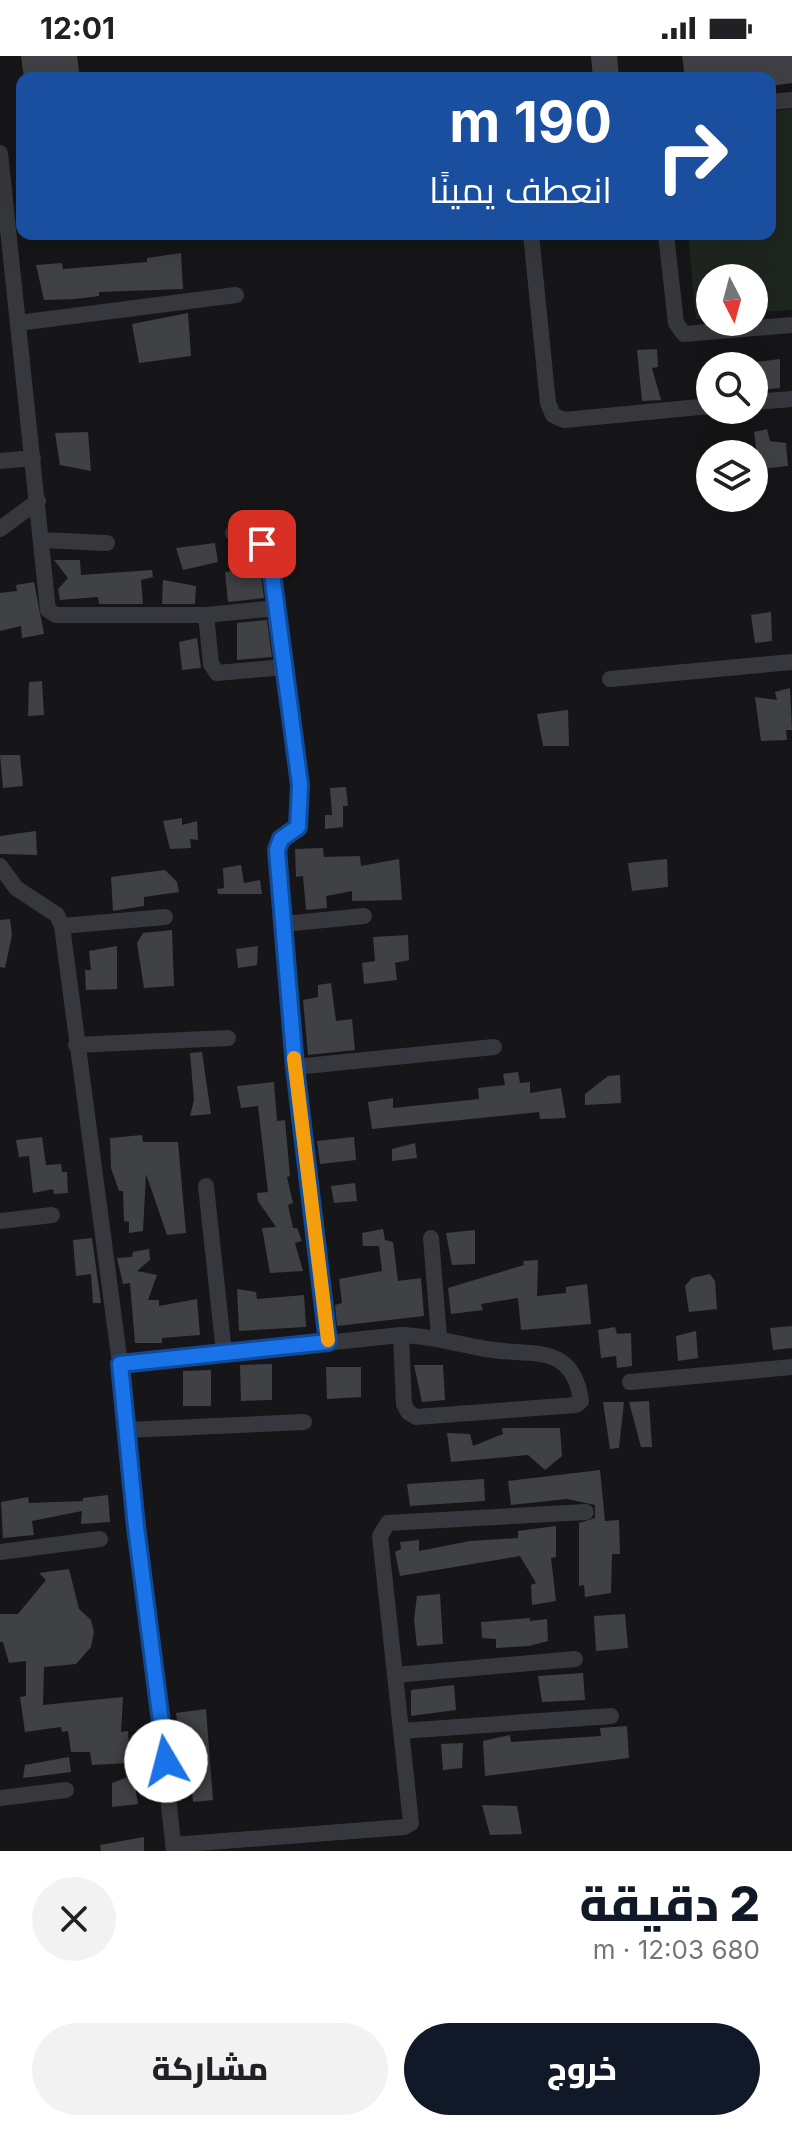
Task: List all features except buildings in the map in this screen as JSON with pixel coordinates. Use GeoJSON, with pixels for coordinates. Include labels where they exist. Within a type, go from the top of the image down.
{"type":"FeatureCollection","features":[{"type":"Feature","properties":{"kind":"street"},"geometry":{"type":"LineString","coordinates":[[0,153],[7,274],[18,323],[42,540],[46,607],[52,614],[206,615],[277,608]]}},
{"type":"Feature","properties":{"kind":"street"},"geometry":{"type":"LineString","coordinates":[[532,240],[548,403],[553,415],[564,420],[696,407]]}},
{"type":"Feature","properties":{"kind":"street"},"geometry":{"type":"LineString","coordinates":[[667,240],[676,323],[684,334],[792,325]]}},
{"type":"Feature","properties":{"kind":"street"},"geometry":{"type":"LineString","coordinates":[[18,323],[236,295]]}},
{"type":"Feature","properties":{"kind":"street"},"geometry":{"type":"LineString","coordinates":[[768,401],[792,399]]}},
{"type":"Feature","properties":{"kind":"street"},"geometry":{"type":"LineString","coordinates":[[0,461],[33,458]]}},
{"type":"Feature","properties":{"kind":"street"},"geometry":{"type":"LineString","coordinates":[[0,529],[38,501]]}},
{"type":"Feature","properties":{"kind":"street"},"geometry":{"type":"LineString","coordinates":[[233,533],[262,544],[268,551],[300,785],[301,820],[298,827],[281,839],[277,850],[295,1067],[328,1342]]}},
{"type":"Feature","properties":{"kind":"street"},"geometry":{"type":"LineString","coordinates":[[42,540],[107,543]]}},
{"type":"Feature","properties":{"kind":"street"},"geometry":{"type":"LineString","coordinates":[[206,615],[211,664],[217,673],[284,667]]}},
{"type":"Feature","properties":{"kind":"street"},"geometry":{"type":"LineString","coordinates":[[610,679],[792,662]]}},
{"type":"Feature","properties":{"kind":"street"},"geometry":{"type":"LineString","coordinates":[[0,866],[16,888],[57,915],[62,926],[120,1364],[173,1848],[404,1827],[411,1823],[380,1536],[382,1527],[388,1523],[586,1512]]}},
{"type":"Feature","properties":{"kind":"street"},"geometry":{"type":"LineString","coordinates":[[284,924],[364,916]]}},
{"type":"Feature","properties":{"kind":"street"},"geometry":{"type":"LineString","coordinates":[[62,926],[165,917]]}},
{"type":"Feature","properties":{"kind":"street"},"geometry":{"type":"LineString","coordinates":[[76,1045],[228,1038]]}},
{"type":"Feature","properties":{"kind":"street"},"geometry":{"type":"LineString","coordinates":[[295,1067],[494,1047]]}},
{"type":"Feature","properties":{"kind":"street"},"geometry":{"type":"LineString","coordinates":[[206,1186],[224,1353]]}},
{"type":"Feature","properties":{"kind":"street"},"geometry":{"type":"LineString","coordinates":[[0,1221],[52,1215]]}},
{"type":"Feature","properties":{"kind":"street"},"geometry":{"type":"LineString","coordinates":[[431,1238],[439,1337]]}},
{"type":"Feature","properties":{"kind":"street"},"geometry":{"type":"LineString","coordinates":[[120,1364],[401,1335],[439,1337],[486,1349],[527,1351],[559,1360],[578,1381],[579,1404],[416,1417],[408,1412],[404,1404],[401,1335]]}},
{"type":"Feature","properties":{"kind":"street"},"geometry":{"type":"LineString","coordinates":[[630,1382],[792,1367]]}},
{"type":"Feature","properties":{"kind":"street"},"geometry":{"type":"LineString","coordinates":[[127,1430],[304,1422]]}},
{"type":"Feature","properties":{"kind":"street"},"geometry":{"type":"LineString","coordinates":[[0,1552],[100,1539]]}},
{"type":"Feature","properties":{"kind":"street"},"geometry":{"type":"LineString","coordinates":[[395,1675],[575,1659]]}},
{"type":"Feature","properties":{"kind":"street"},"geometry":{"type":"LineString","coordinates":[[402,1731],[611,1716]]}},
{"type":"Feature","properties":{"kind":"street"},"geometry":{"type":"LineString","coordinates":[[0,1798],[66,1790]]}},
{"type":"Feature","properties":{"kind":"shaded area"},"geometry":{"type":"Polygon","coordinates":[[[792,109],[792,310],[768,312],[768,264],[696,264],[696,319],[689,240],[776,240],[776,110],[792,109]]]}},
{"type":"Feature","properties":{"kind":"slow traffic"},"geometry":{"type":"LineString","coordinates":[[294,1058],[328,1340]]}},
{"type":"Feature","properties":{"kind":"route"},"geometry":{"type":"LineString","coordinates":[[166,1761],[136,1527],[120,1364],[328,1342],[295,1067],[277,850],[281,839],[298,827],[301,820],[300,785],[271,566],[268,551],[262,544]]}}]}
